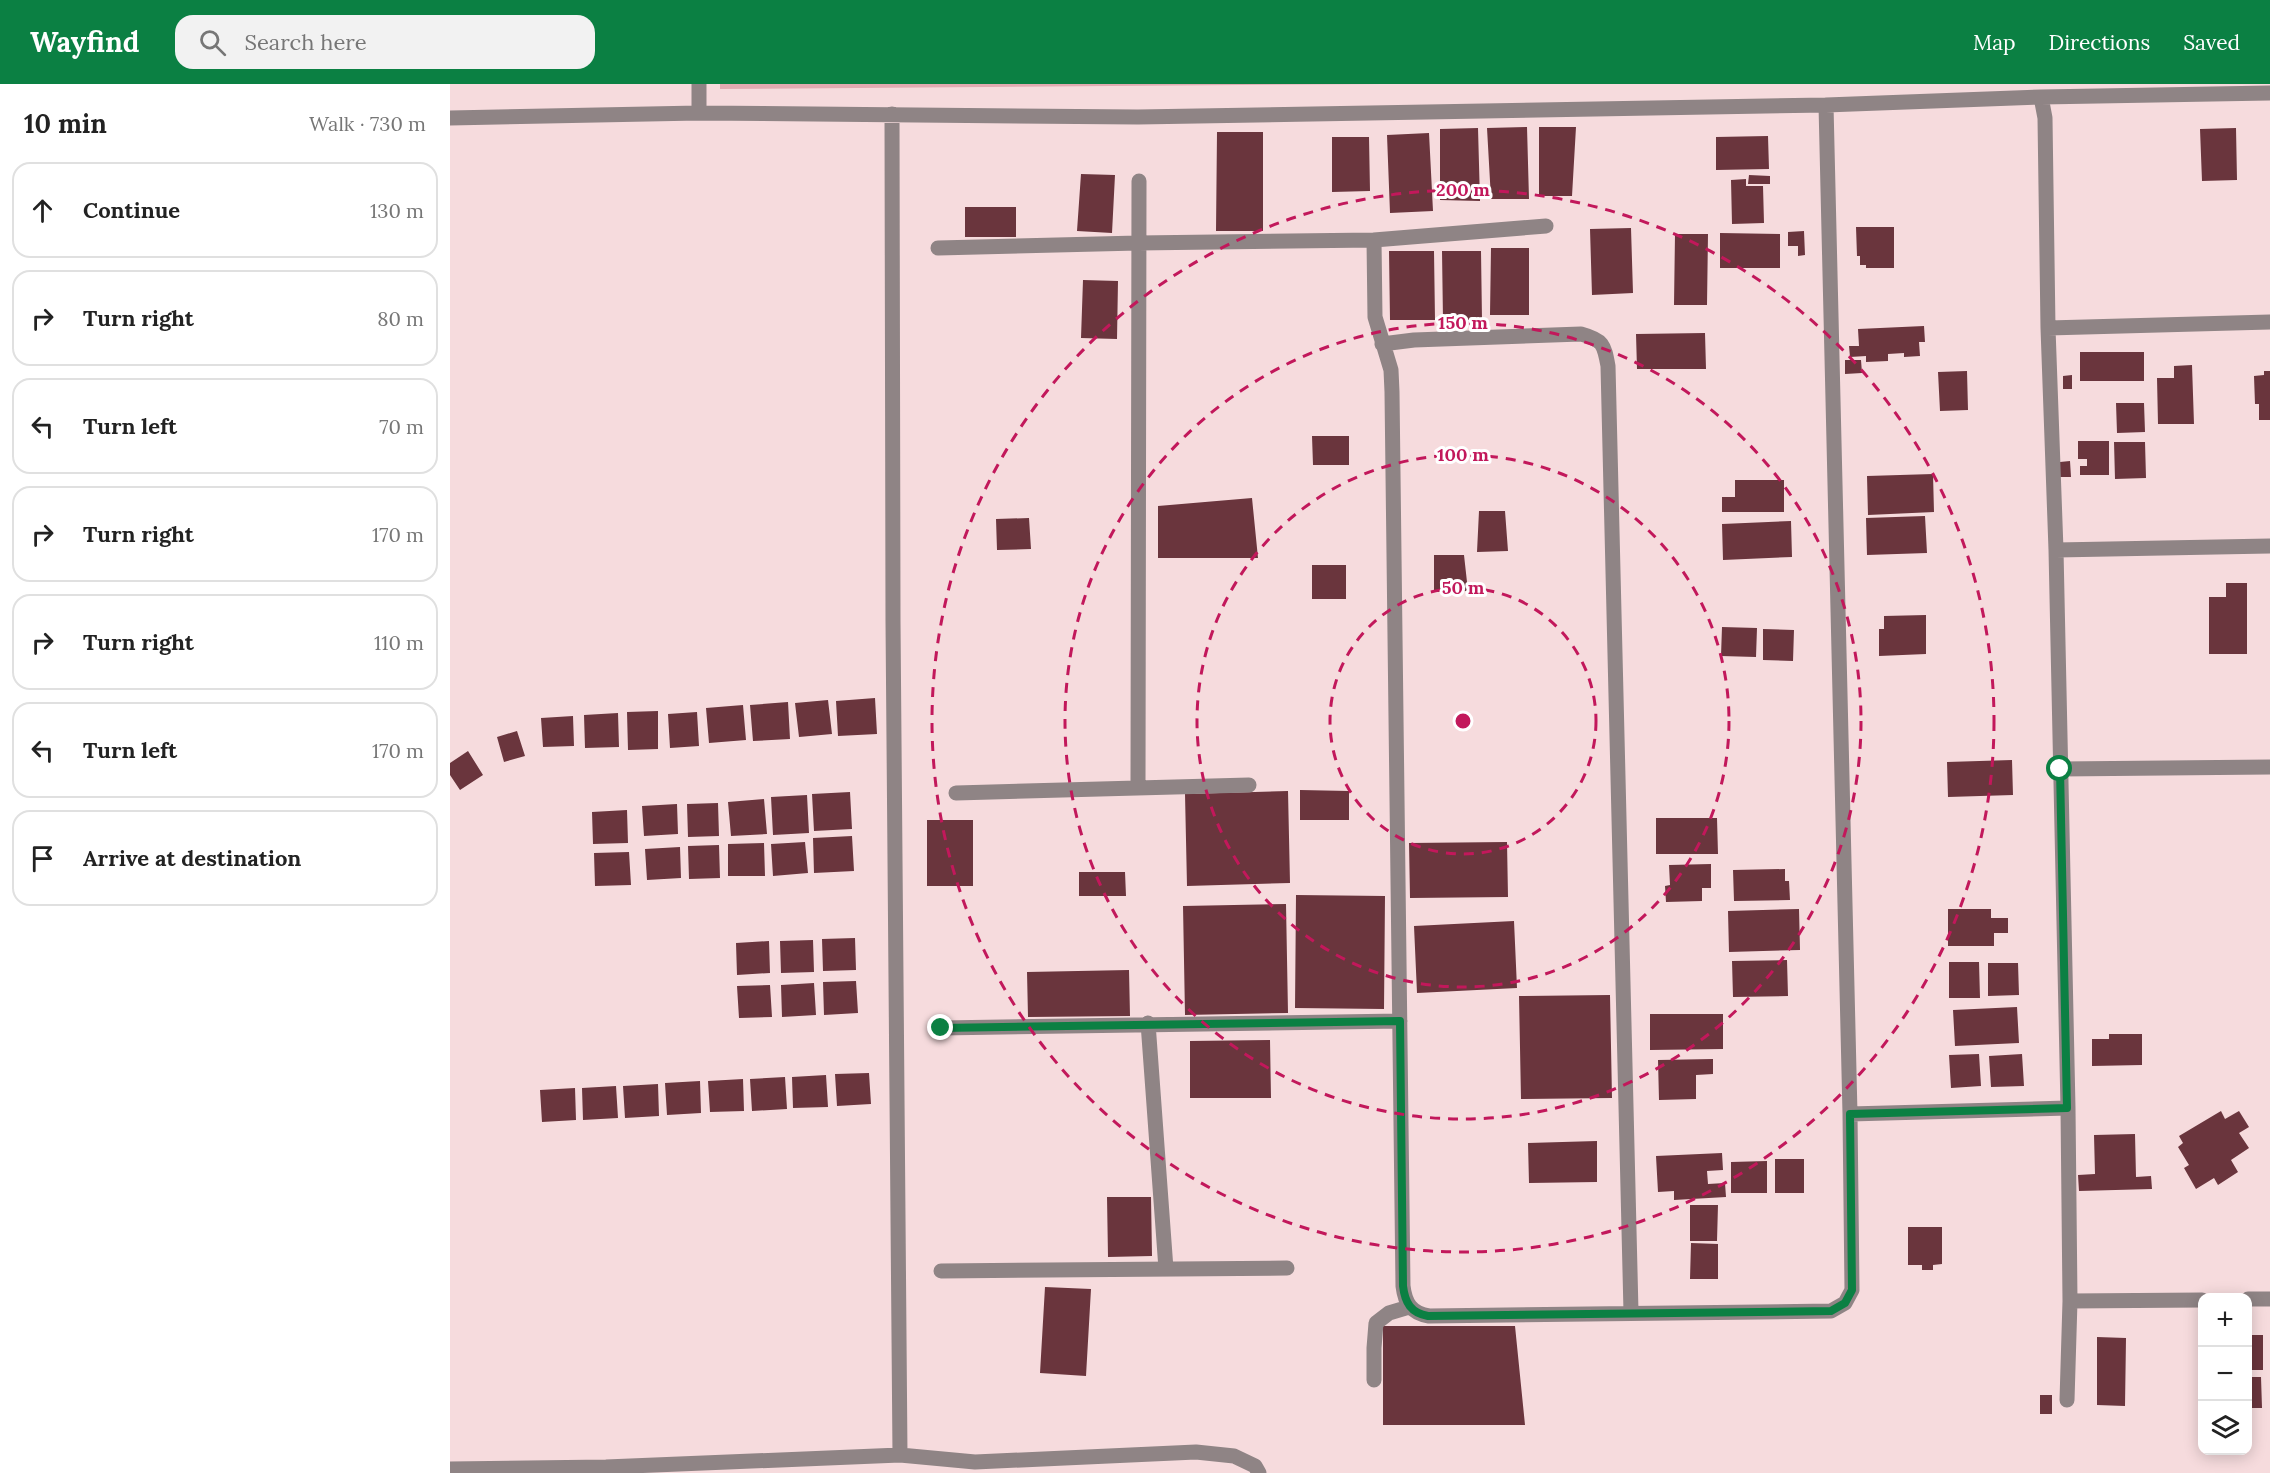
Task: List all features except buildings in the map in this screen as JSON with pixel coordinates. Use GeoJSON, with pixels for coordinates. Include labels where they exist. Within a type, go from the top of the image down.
{"type":"FeatureCollection","features":[{"type":"Feature","properties":{"kind":"street"},"geometry":{"type":"LineString","coordinates":[[699,84],[699,113]]}},
{"type":"Feature","properties":{"kind":"street"},"geometry":{"type":"LineString","coordinates":[[450,118],[699,113],[1138,117],[1826,105],[2041,97],[2270,93]]}},
{"type":"Feature","properties":{"kind":"street"},"geometry":{"type":"LineString","coordinates":[[2041,97],[2045,118],[2048,328],[2056,550],[2070,1301],[2067,1400]]}},
{"type":"Feature","properties":{"kind":"street"},"geometry":{"type":"LineString","coordinates":[[1374,240],[1375,317],[1391,370],[1392,392],[1403,1286],[1405,1299],[1409,1307],[1419,1314],[1428,1316],[1831,1311],[1845,1303],[1852,1290],[1850,1114],[1826,105]]}},
{"type":"Feature","properties":{"kind":"street"},"geometry":{"type":"LineString","coordinates":[[892,114],[893,633],[900,1455]]}},
{"type":"Feature","properties":{"kind":"street"},"geometry":{"type":"LineString","coordinates":[[1138,181],[1138,786]]}},
{"type":"Feature","properties":{"kind":"street"},"geometry":{"type":"LineString","coordinates":[[938,248],[1374,240],[1546,226]]}},
{"type":"Feature","properties":{"kind":"street"},"geometry":{"type":"LineString","coordinates":[[2048,328],[2270,322]]}},
{"type":"Feature","properties":{"kind":"street"},"geometry":{"type":"LineString","coordinates":[[1382,344],[1414,340],[1581,334],[1597,338],[1605,348],[1608,366],[1631,1312]]}},
{"type":"Feature","properties":{"kind":"street"},"geometry":{"type":"LineString","coordinates":[[2056,550],[2270,546]]}},
{"type":"Feature","properties":{"kind":"street"},"geometry":{"type":"LineString","coordinates":[[2060,769],[2270,767]]}},
{"type":"Feature","properties":{"kind":"street"},"geometry":{"type":"LineString","coordinates":[[956,793],[1249,784]]}},
{"type":"Feature","properties":{"kind":"street"},"geometry":{"type":"LineString","coordinates":[[941,1028],[1148,1023],[1400,1021]]}},
{"type":"Feature","properties":{"kind":"street"},"geometry":{"type":"LineString","coordinates":[[1148,1023],[1166,1269]]}},
{"type":"Feature","properties":{"kind":"street"},"geometry":{"type":"LineString","coordinates":[[1850,1114],[2067,1108]]}},
{"type":"Feature","properties":{"kind":"street"},"geometry":{"type":"LineString","coordinates":[[940,1271],[1287,1268]]}},
{"type":"Feature","properties":{"kind":"street"},"geometry":{"type":"LineString","coordinates":[[2252,1299],[2270,1299]]}},
{"type":"Feature","properties":{"kind":"street"},"geometry":{"type":"LineString","coordinates":[[2070,1301],[2198,1300]]}},
{"type":"Feature","properties":{"kind":"street"},"geometry":{"type":"LineString","coordinates":[[1374,1380],[1376,1323],[1389,1313],[1409,1307]]}},
{"type":"Feature","properties":{"kind":"street"},"geometry":{"type":"LineString","coordinates":[[450,1469],[606,1467],[900,1455],[975,1462],[1196,1452],[1234,1456],[1255,1466],[1259,1473]]}},
{"type":"Feature","properties":{"kind":"shaded area"},"geometry":{"type":"Polygon","coordinates":[[[720,84],[1383,84],[720,89],[720,84]]]}},
{"type":"Feature","properties":{"kind":"route"},"geometry":{"type":"LineString","coordinates":[[941,1028],[1148,1023],[1400,1021],[1403,1286],[1409,1307],[1419,1314],[1428,1316],[1831,1311],[1845,1303],[1852,1290],[1850,1114],[2067,1108],[2060,769]]}}]}
